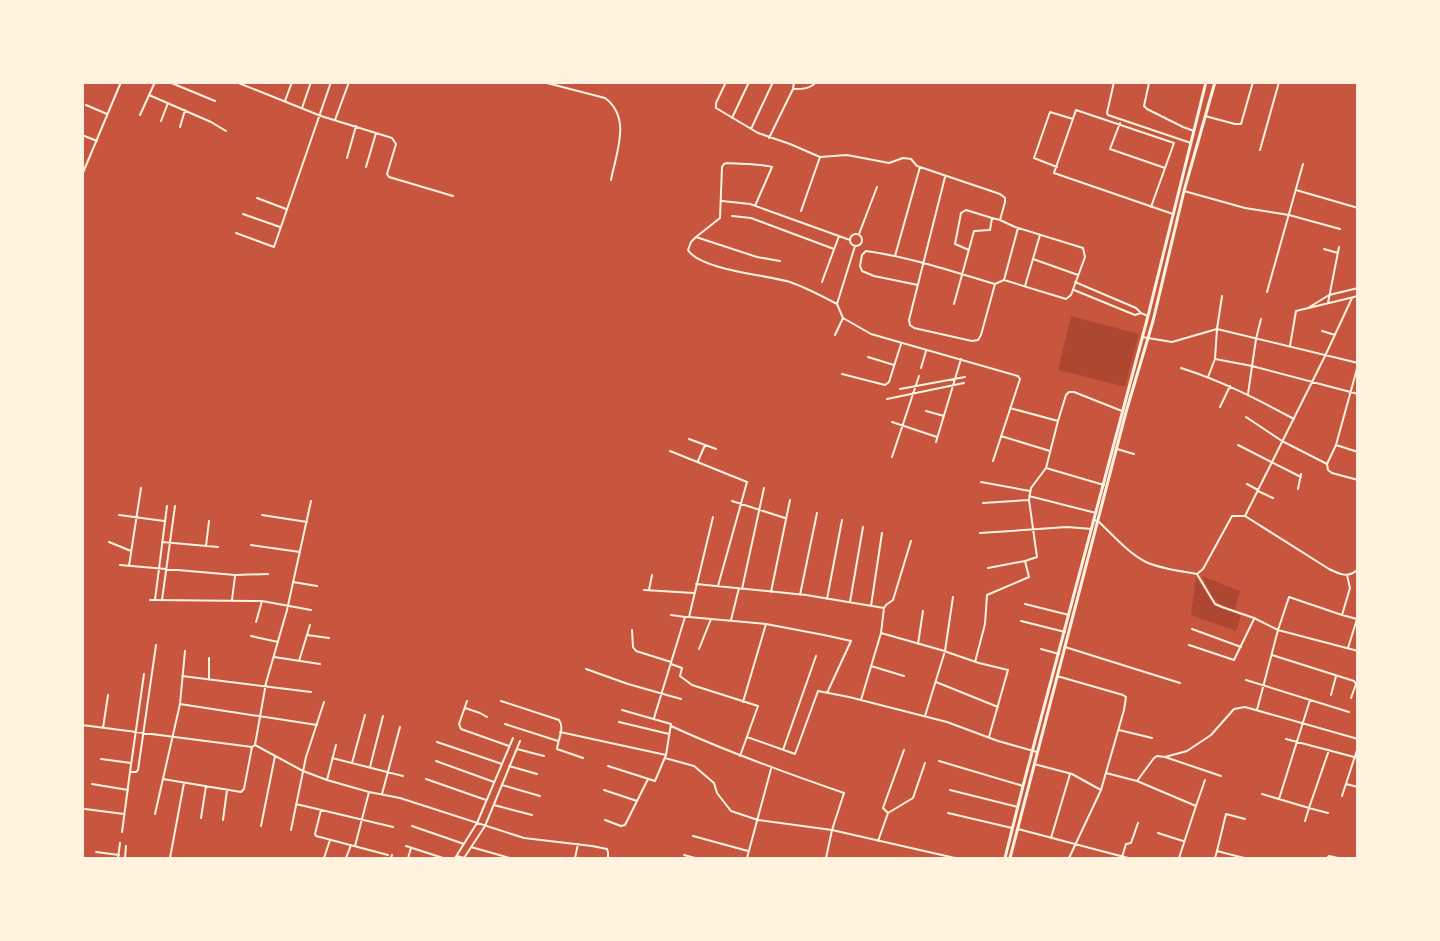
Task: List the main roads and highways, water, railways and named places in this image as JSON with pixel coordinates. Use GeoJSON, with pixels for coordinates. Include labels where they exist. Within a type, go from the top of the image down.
{"type":"FeatureCollection","features":[{"type":"Feature","properties":{"kind":"main road"},"geometry":{"type":"LineString","coordinates":[[1007,858],[1034,764],[1059,654],[1096,521],[1096,513],[1206,82]]}},
{"type":"Feature","properties":{"kind":"main road"},"geometry":{"type":"LineString","coordinates":[[1015,828],[1023,786],[1058,676],[1096,521],[1148,338],[1184,191],[1215,82]]}}]}
